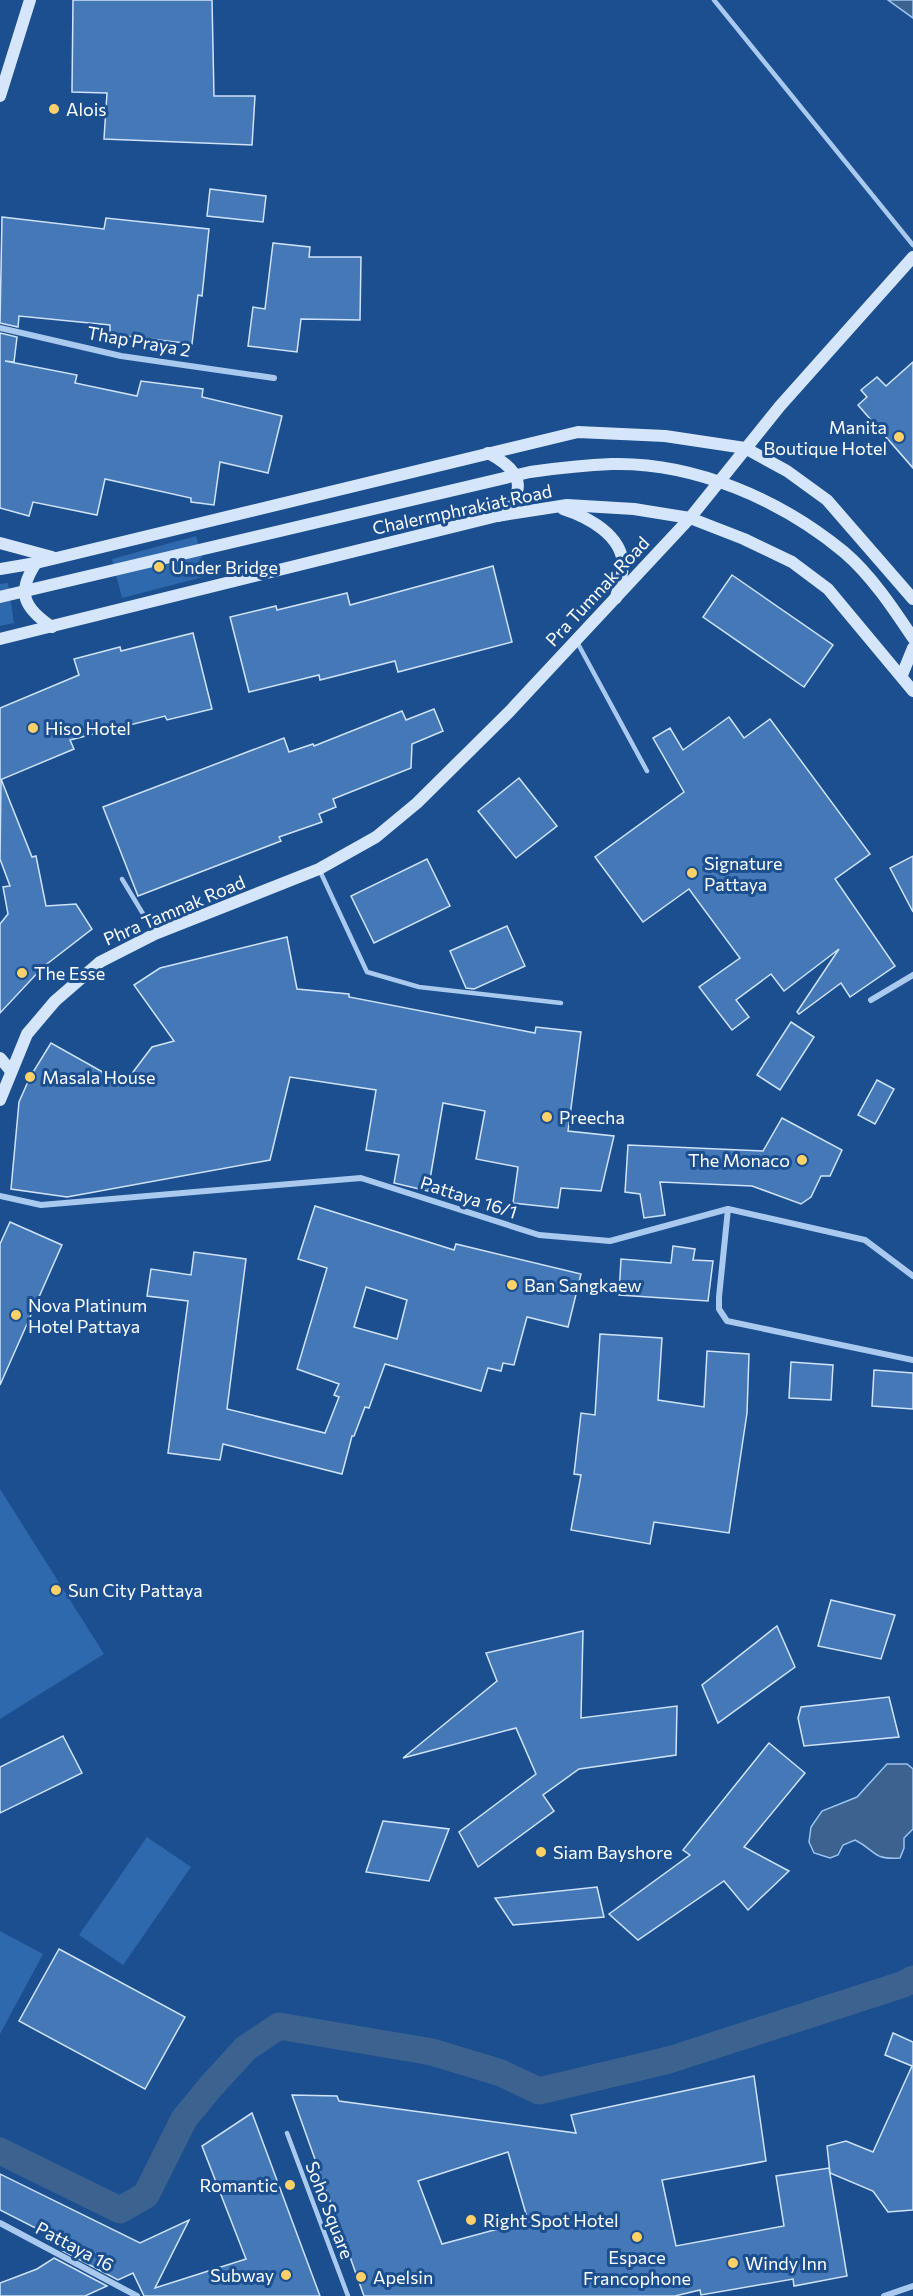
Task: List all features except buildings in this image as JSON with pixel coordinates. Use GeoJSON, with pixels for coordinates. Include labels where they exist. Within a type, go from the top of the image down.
{"type":"FeatureCollection","features":[{"type":"Feature","properties":{"kind":"main road"},"geometry":{"type":"LineString","coordinates":[[0,96],[30,0]]}},
{"type":"Feature","properties":{"kind":"main road","name":"Pra Tumnak Road"},"geometry":{"type":"LineString","coordinates":[[319,869],[376,837],[417,804],[510,711],[690,518],[745,448],[913,257]]}},
{"type":"Feature","properties":{"kind":"main road"},"geometry":{"type":"LineString","coordinates":[[0,569],[36,563],[52,557],[578,432],[665,436],[745,448],[787,471],[827,500],[913,599]]}},
{"type":"Feature","properties":{"kind":"main road"},"geometry":{"type":"LineString","coordinates":[[488,453],[505,462],[517,478],[518,493],[510,506],[497,516]]}},
{"type":"Feature","properties":{"kind":"main road"},"geometry":{"type":"LineString","coordinates":[[0,597],[530,472],[615,464],[663,468],[712,479],[759,498],[804,523],[845,554],[877,589],[913,638]]}},
{"type":"Feature","properties":{"kind":"main road"},"geometry":{"type":"LineString","coordinates":[[556,506],[580,514],[601,527],[621,551],[623,566],[616,599]]}},
{"type":"Feature","properties":{"kind":"main road","name":"Chalermphrakiat Road"},"geometry":{"type":"LineString","coordinates":[[0,639],[497,516],[556,506],[634,509],[690,518],[744,539],[783,558],[828,589],[913,691]]}},
{"type":"Feature","properties":{"kind":"main road"},"geometry":{"type":"LineString","coordinates":[[0,543],[52,557]]}},
{"type":"Feature","properties":{"kind":"main road"},"geometry":{"type":"LineString","coordinates":[[36,563],[25,583],[25,599],[35,615],[52,627]]}},
{"type":"Feature","properties":{"kind":"main road"},"geometry":{"type":"LineString","coordinates":[[902,675],[913,648]]}},
{"type":"Feature","properties":{"kind":"main road","name":"Phra Tamnak Road"},"geometry":{"type":"LineString","coordinates":[[0,1100],[27,1034],[55,1001],[100,962],[155,934],[319,869]]}},
{"type":"Feature","properties":{"kind":"main road"},"geometry":{"type":"LineString","coordinates":[[0,1058],[11,1071]]}},
{"type":"Feature","properties":{"kind":"street","name":"Thap Praya 2"},"geometry":{"type":"LineString","coordinates":[[0,328],[121,356],[274,378]]}},
{"type":"Feature","properties":{"kind":"street"},"geometry":{"type":"LineString","coordinates":[[871,1000],[913,975]]}},
{"type":"Feature","properties":{"kind":"street","name":"Pattaya 16/1"},"geometry":{"type":"LineString","coordinates":[[0,1196],[40,1205],[361,1178],[539,1235],[610,1241],[728,1209],[865,1239],[913,1276]]}},
{"type":"Feature","properties":{"kind":"street"},"geometry":{"type":"LineString","coordinates":[[728,1209],[718,1297],[719,1309],[727,1321],[913,1360]]}},
{"type":"Feature","properties":{"kind":"street","name":"Pattaya 16"},"geometry":{"type":"LineString","coordinates":[[0,2223],[136,2296]]}},
{"type":"Feature","properties":{"kind":"street"},"geometry":{"type":"LineString","coordinates":[[884,2296],[913,2286]]}},
{"type":"Feature","properties":{"kind":"lane"},"geometry":{"type":"LineString","coordinates":[[714,0],[913,245]]}},
{"type":"Feature","properties":{"kind":"lane"},"geometry":{"type":"LineString","coordinates":[[576,639],[648,771]]}},
{"type":"Feature","properties":{"kind":"lane"},"geometry":{"type":"LineString","coordinates":[[319,869],[367,972],[419,987],[561,1003]]}},
{"type":"Feature","properties":{"kind":"lane"},"geometry":{"type":"LineString","coordinates":[[123,879],[155,934]]}},
{"type":"Feature","properties":{"kind":"lane","name":"Soho Square"},"geometry":{"type":"LineString","coordinates":[[287,2133],[348,2296]]}},
{"type":"Feature","properties":{"kind":"shaded area"},"geometry":{"type":"Polygon","coordinates":[[[888,0],[913,0],[913,18],[888,0]]]}},
{"type":"Feature","properties":{"kind":"shaded area","name":"Under Bridge"},"geometry":{"type":"Polygon","coordinates":[[[196,536],[207,576],[122,598],[112,559],[196,536]]]}},
{"type":"Feature","properties":{"kind":"shaded area"},"geometry":{"type":"Polygon","coordinates":[[[8,583],[14,623],[0,626],[0,584],[8,583]]]}},
{"type":"Feature","properties":{"kind":"shaded area"},"geometry":{"type":"Polygon","coordinates":[[[0,1489],[104,1654],[0,1719],[0,1489]]]}},
{"type":"Feature","properties":{"kind":"shaded area"},"geometry":{"type":"Polygon","coordinates":[[[887,1764],[907,1764],[913,1769],[913,1829],[904,1838],[904,1848],[900,1858],[879,1856],[855,1840],[843,1845],[838,1855],[830,1858],[814,1853],[809,1842],[811,1827],[822,1811],[857,1797],[887,1764]]]}},
{"type":"Feature","properties":{"kind":"shaded area"},"geometry":{"type":"Polygon","coordinates":[[[147,1837],[191,1867],[123,1965],[79,1935],[147,1837]]]}},
{"type":"Feature","properties":{"kind":"shaded area"},"geometry":{"type":"Polygon","coordinates":[[[0,1931],[43,1954],[0,2034],[0,1931]]]}},
{"type":"Feature","properties":{"kind":"waterway"},"geometry":{"type":"LineString","coordinates":[[0,2151],[120,2210],[146,2195],[184,2119],[212,2085],[246,2048],[279,2026],[432,2052],[501,2073],[539,2091],[669,2060],[904,1984],[913,1979]]}},
{"type":"Feature","properties":{"kind":"place","name":"Alois"},"geometry":{"type":"Point","coordinates":[54,109]}},
{"type":"Feature","properties":{"kind":"place","name":"Manita Boutique Hotel"},"geometry":{"type":"Point","coordinates":[899,437]}},
{"type":"Feature","properties":{"kind":"place","name":"Under Bridge"},"geometry":{"type":"Point","coordinates":[159,567]}},
{"type":"Feature","properties":{"kind":"place","name":"Hiso Hotel"},"geometry":{"type":"Point","coordinates":[33,728]}},
{"type":"Feature","properties":{"kind":"place","name":"Signature Pattaya"},"geometry":{"type":"Point","coordinates":[692,873]}},
{"type":"Feature","properties":{"kind":"place","name":"The Esse"},"geometry":{"type":"Point","coordinates":[22,973]}},
{"type":"Feature","properties":{"kind":"place","name":"Masala House"},"geometry":{"type":"Point","coordinates":[30,1077]}},
{"type":"Feature","properties":{"kind":"place","name":"Preecha"},"geometry":{"type":"Point","coordinates":[547,1117]}},
{"type":"Feature","properties":{"kind":"place","name":"The Monaco"},"geometry":{"type":"Point","coordinates":[802,1160]}},
{"type":"Feature","properties":{"kind":"place","name":"Ban Sangkaew"},"geometry":{"type":"Point","coordinates":[512,1285]}},
{"type":"Feature","properties":{"kind":"place","name":"Nova Platinum Hotel Pattaya"},"geometry":{"type":"Point","coordinates":[16,1315]}},
{"type":"Feature","properties":{"kind":"place","name":"Sun City Pattaya"},"geometry":{"type":"Point","coordinates":[56,1590]}},
{"type":"Feature","properties":{"kind":"place","name":"Siam Bayshore"},"geometry":{"type":"Point","coordinates":[541,1852]}},
{"type":"Feature","properties":{"kind":"place","name":"Romantic"},"geometry":{"type":"Point","coordinates":[290,2185]}},
{"type":"Feature","properties":{"kind":"place","name":"Right Spot Hotel"},"geometry":{"type":"Point","coordinates":[471,2220]}},
{"type":"Feature","properties":{"kind":"place","name":"Espace Francophone"},"geometry":{"type":"Point","coordinates":[637,2237]}},
{"type":"Feature","properties":{"kind":"place","name":"Windy Inn"},"geometry":{"type":"Point","coordinates":[733,2263]}},
{"type":"Feature","properties":{"kind":"place","name":"Subway"},"geometry":{"type":"Point","coordinates":[286,2275]}},
{"type":"Feature","properties":{"kind":"place","name":"Apelsin"},"geometry":{"type":"Point","coordinates":[361,2277]}}]}
